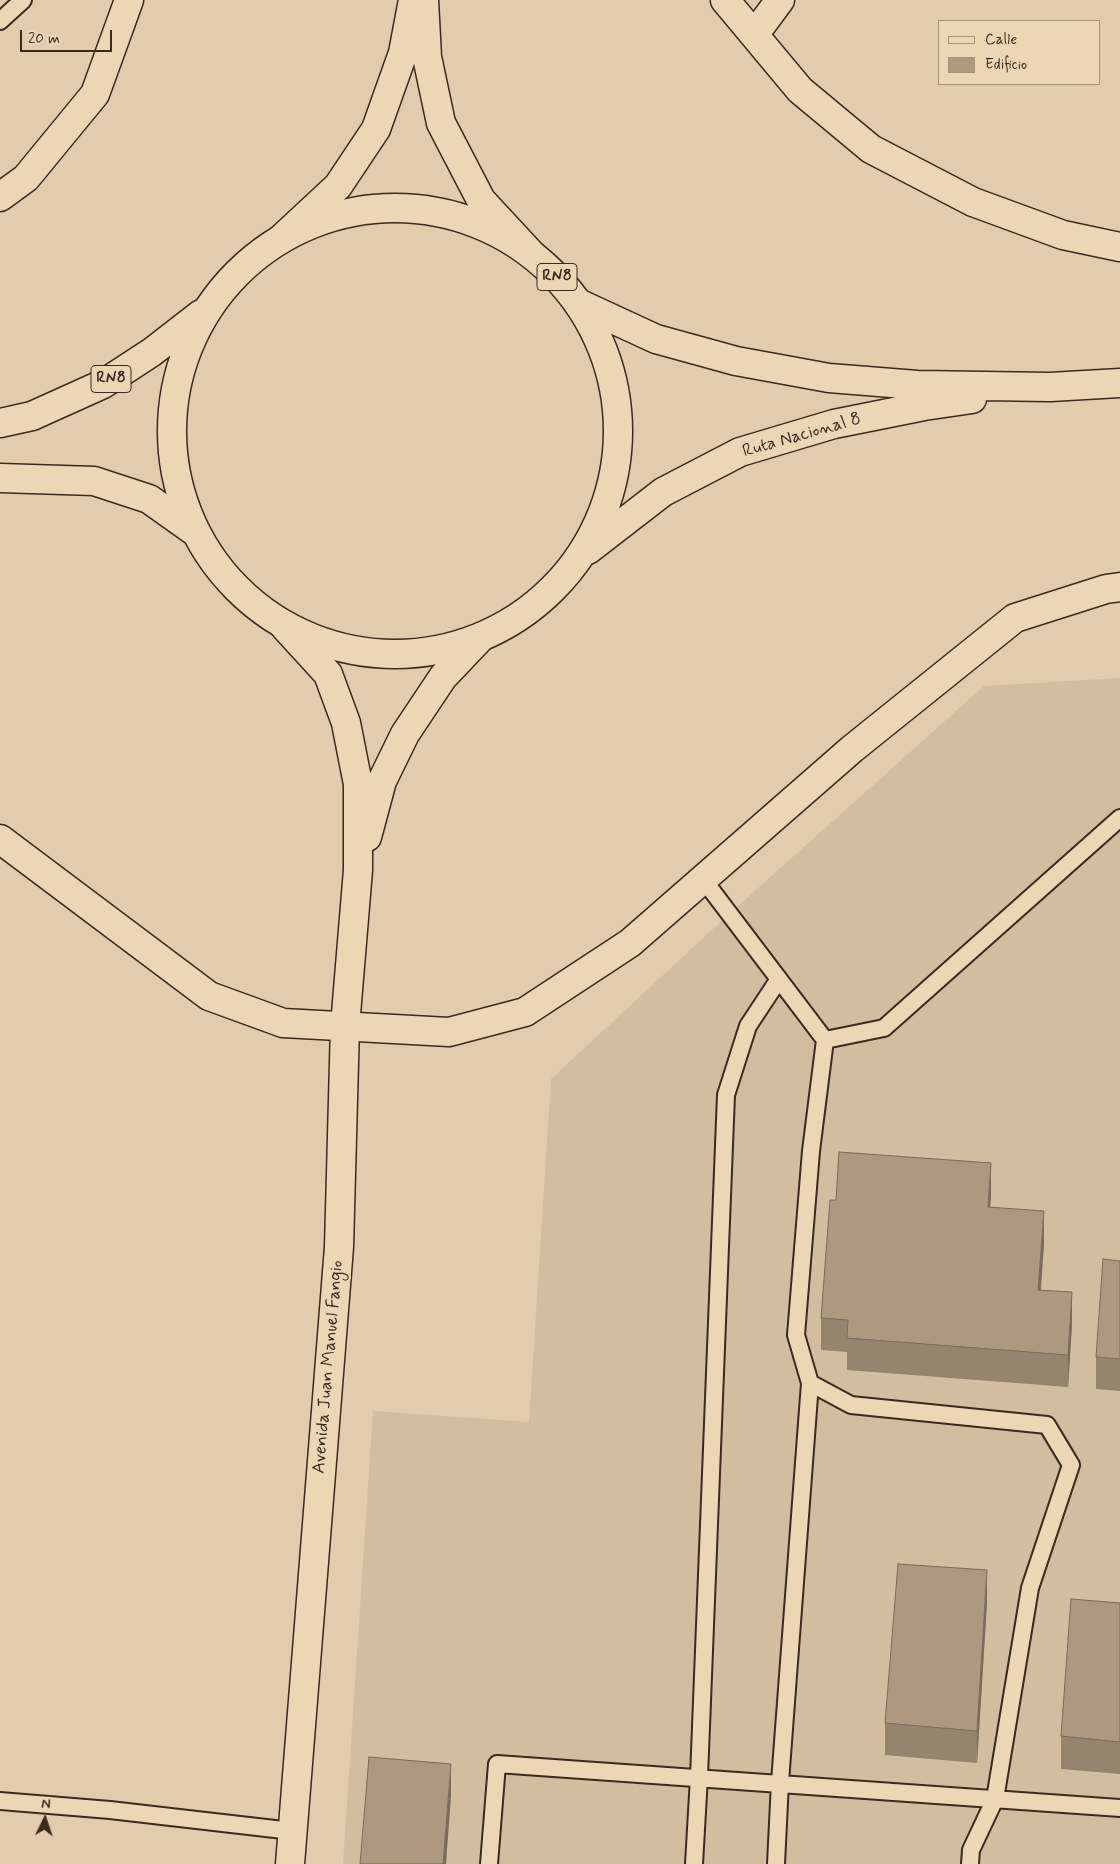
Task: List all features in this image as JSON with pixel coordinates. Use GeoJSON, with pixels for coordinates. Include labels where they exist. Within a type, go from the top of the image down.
{"type":"FeatureCollection","features":[{"type":"Feature","properties":{"kind":"main road"},"geometry":{"type":"LineString","coordinates":[[0,197],[26,178],[95,94],[129,0]]}},
{"type":"Feature","properties":{"kind":"main road"},"geometry":{"type":"LineString","coordinates":[[280,240],[338,186],[376,128],[403,53],[413,0]]}},
{"type":"Feature","properties":{"kind":"main road"},"geometry":{"type":"LineString","coordinates":[[424,0],[427,56],[441,123],[481,200],[532,255]]}},
{"type":"Feature","properties":{"kind":"main road"},"geometry":{"type":"LineString","coordinates":[[726,0],[800,90],[871,149],[973,202],[1063,234],[1120,248]]}},
{"type":"Feature","properties":{"kind":"main road"},"geometry":{"type":"LineString","coordinates":[[754,35],[780,0]]}},
{"type":"Feature","properties":{"kind":"main road","name":"RN8"},"geometry":{"type":"LineString","coordinates":[[408,208],[441,213],[474,222],[504,237],[532,255],[557,277],[578,303],[595,332],[608,362],[616,395],[619,428],[617,461],[610,494],[598,525],[582,555],[561,581],[537,604],[510,623],[480,638],[448,648],[415,654],[381,654],[348,650],[316,640],[286,626],[258,608],[233,586],[211,560],[194,531],[182,500],[173,468],[170,435],[172,401],[180,369],[188,345],[208,308],[228,282],[252,259],[280,240],[310,225],[342,215],[375,209],[408,208]]}},
{"type":"Feature","properties":{"kind":"main road","name":"Ruta Nacional 8"},"geometry":{"type":"LineString","coordinates":[[578,303],[656,340],[736,361],[829,378],[917,385],[1050,387],[1120,383]]}},
{"type":"Feature","properties":{"kind":"main road","name":"RN8"},"geometry":{"type":"LineString","coordinates":[[0,423],[32,416],[103,384],[152,352],[208,308]]}},
{"type":"Feature","properties":{"kind":"main road","name":"Ruta Nacional 8"},"geometry":{"type":"LineString","coordinates":[[582,555],[663,492],[740,452],[834,424],[924,406],[1050,387]]}},
{"type":"Feature","properties":{"kind":"main road","name":"RN8"},"geometry":{"type":"LineString","coordinates":[[0,478],[94,481],[149,499],[194,531]]}},
{"type":"Feature","properties":{"kind":"main road"},"geometry":{"type":"LineString","coordinates":[[0,839],[209,996],[283,1023],[449,1032],[525,1012],[630,943],[852,749],[1015,618],[1106,589],[1120,587]]}},
{"type":"Feature","properties":{"kind":"main road","name":"Avenida Juan Manuel Fangio"},"geometry":{"type":"LineString","coordinates":[[286,626],[328,674],[346,723],[358,784],[358,870],[345,1026],[339,1247],[290,1864]]}},
{"type":"Feature","properties":{"kind":"main road","name":"Avenida Juan Manuel Fangio"},"geometry":{"type":"LineString","coordinates":[[358,870],[382,781],[405,734],[443,677],[480,638]]}},
{"type":"Feature","properties":{"kind":"lane"},"geometry":{"type":"LineString","coordinates":[[0,21],[23,0]]}},
{"type":"Feature","properties":{"kind":"lane"},"geometry":{"type":"LineString","coordinates":[[825,1040],[884,1028],[1120,818]]}},
{"type":"Feature","properties":{"kind":"lane"},"geometry":{"type":"LineString","coordinates":[[703,879],[825,1040],[811,1151],[796,1335],[810,1383],[780,1782],[776,1864]]}},
{"type":"Feature","properties":{"kind":"lane"},"geometry":{"type":"LineString","coordinates":[[694,1864],[726,1096],[748,1026],[779,979]]}},
{"type":"Feature","properties":{"kind":"lane"},"geometry":{"type":"LineString","coordinates":[[810,1383],[851,1405],[1047,1425],[1071,1465],[1030,1588],[995,1798],[971,1850],[970,1864]]}},
{"type":"Feature","properties":{"kind":"lane"},"geometry":{"type":"LineString","coordinates":[[489,1864],[496,1764],[780,1782],[1120,1808]]}},
{"type":"Feature","properties":{"kind":"lane"},"geometry":{"type":"LineString","coordinates":[[0,1801],[110,1810],[292,1831]]}},
{"type":"Feature","properties":{"kind":"shaded area"},"geometry":{"type":"Polygon","coordinates":[[[1120,678],[1120,1864],[343,1864],[373,1411],[529,1422],[551,1079],[729,914],[984,686],[1120,678]]]}},
{"type":"Feature","properties":{"kind":"building"},"geometry":{"type":"Polygon","coordinates":[[[839,1152],[991,1163],[988,1207],[1044,1211],[1038,1290],[1072,1292],[1068,1355],[847,1338],[848,1320],[821,1318],[830,1200],[836,1200],[839,1152]]]}},
{"type":"Feature","properties":{"kind":"building"},"geometry":{"type":"Polygon","coordinates":[[[1103,1259],[1120,1261],[1120,1359],[1096,1357],[1103,1259]]]}},
{"type":"Feature","properties":{"kind":"building"},"geometry":{"type":"Polygon","coordinates":[[[898,1564],[987,1570],[977,1731],[885,1723],[898,1564]]]}},
{"type":"Feature","properties":{"kind":"building"},"geometry":{"type":"Polygon","coordinates":[[[1071,1599],[1120,1603],[1120,1742],[1061,1736],[1071,1599]]]}},
{"type":"Feature","properties":{"kind":"building"},"geometry":{"type":"Polygon","coordinates":[[[369,1757],[451,1764],[443,1864],[360,1864],[369,1757]]]}}]}
